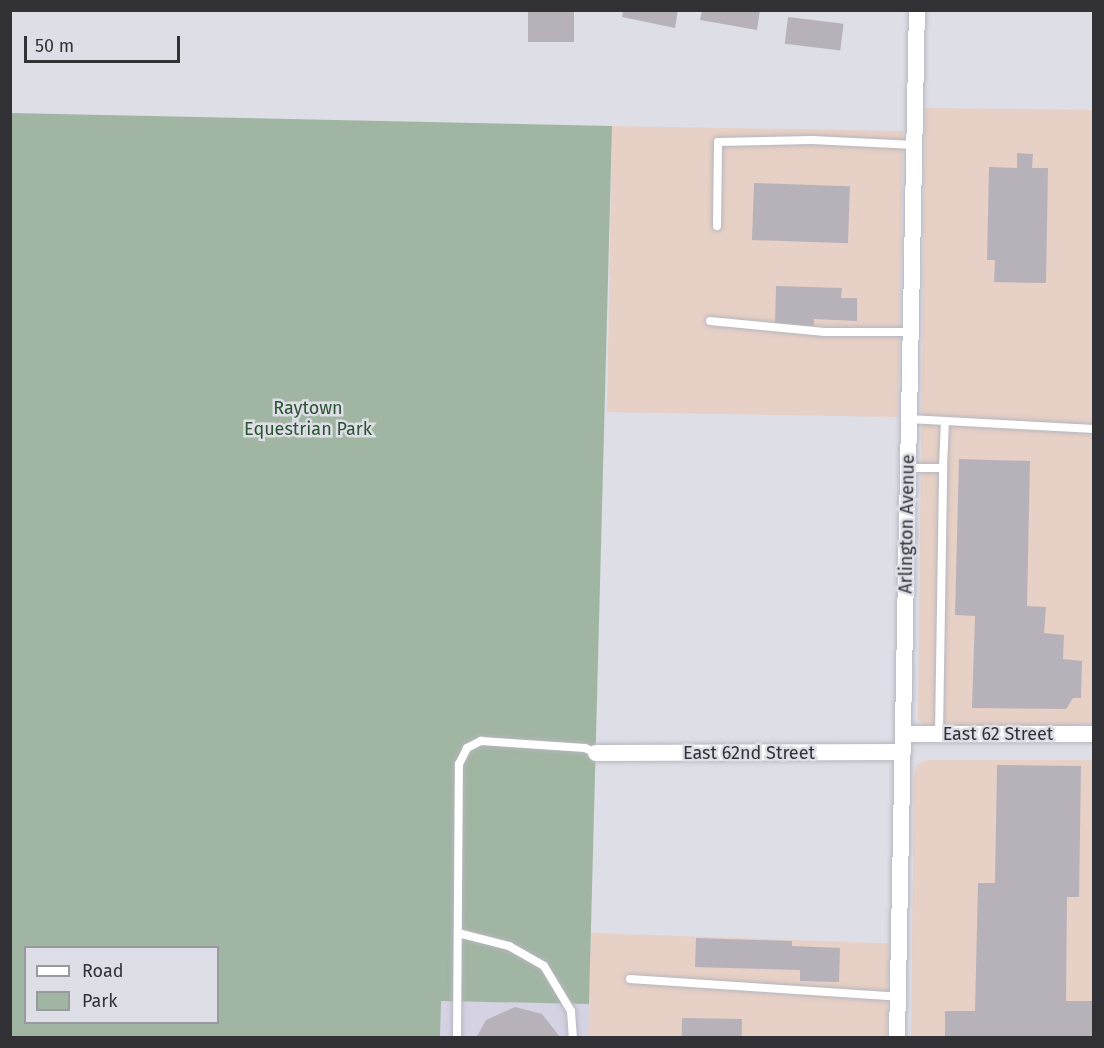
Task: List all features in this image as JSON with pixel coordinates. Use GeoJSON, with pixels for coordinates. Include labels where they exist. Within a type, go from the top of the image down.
{"type":"FeatureCollection","features":[{"type":"Feature","properties":{"kind":"street","name":"Arlington Avenue"},"geometry":{"type":"LineString","coordinates":[[897,1038],[917,10]]}},
{"type":"Feature","properties":{"kind":"street","name":"East 62 Street"},"geometry":{"type":"LineString","coordinates":[[903,734],[1094,734]]}},
{"type":"Feature","properties":{"kind":"street","name":"East 62nd Street"},"geometry":{"type":"LineString","coordinates":[[596,753],[903,752]]}},
{"type":"Feature","properties":{"kind":"lane"},"geometry":{"type":"LineString","coordinates":[[717,226],[718,142],[812,140],[915,145]]}},
{"type":"Feature","properties":{"kind":"lane"},"geometry":{"type":"LineString","coordinates":[[710,321],[824,333],[911,332]]}},
{"type":"Feature","properties":{"kind":"lane"},"geometry":{"type":"LineString","coordinates":[[909,419],[1094,429]]}},
{"type":"Feature","properties":{"kind":"lane"},"geometry":{"type":"LineString","coordinates":[[939,734],[945,421]]}},
{"type":"Feature","properties":{"kind":"lane"},"geometry":{"type":"LineString","coordinates":[[908,468],[943,468]]}},
{"type":"Feature","properties":{"kind":"lane"},"geometry":{"type":"LineString","coordinates":[[457,1038],[459,764],[467,748],[481,741],[585,748],[596,753]]}},
{"type":"Feature","properties":{"kind":"lane"},"geometry":{"type":"LineString","coordinates":[[458,933],[509,946],[544,966],[571,1011],[573,1038]]}},
{"type":"Feature","properties":{"kind":"lane"},"geometry":{"type":"LineString","coordinates":[[630,979],[898,997]]}},
{"type":"Feature","properties":{"kind":"shaded area"},"geometry":{"type":"Polygon","coordinates":[[[925,108],[1093,110],[1093,723],[1053,728],[925,726],[918,719],[925,108]]]}},
{"type":"Feature","properties":{"kind":"shaded area"},"geometry":{"type":"Polygon","coordinates":[[[612,126],[903,131],[898,417],[607,412],[612,126]]]}},
{"type":"Feature","properties":{"kind":"shaded area"},"geometry":{"type":"Polygon","coordinates":[[[926,760],[1093,760],[1093,1037],[911,1038],[914,774],[917,765],[926,760]]]}},
{"type":"Feature","properties":{"kind":"shaded area"},"geometry":{"type":"Polygon","coordinates":[[[591,933],[890,943],[887,1038],[587,1038],[591,933]]]}},
{"type":"Feature","properties":{"kind":"shaded area"},"geometry":{"type":"Polygon","coordinates":[[[440,1001],[589,1004],[588,1038],[439,1038],[440,1001]]]}},
{"type":"Feature","properties":{"kind":"green space","name":"Raytown Equestrian Park"},"geometry":{"type":"Polygon","coordinates":[[[11,113],[612,126],[589,1004],[441,1001],[440,1037],[11,1038],[11,113]]]}},
{"type":"Feature","properties":{"kind":"building"},"geometry":{"type":"Polygon","coordinates":[[[528,10],[574,10],[574,42],[528,42],[528,10]]]}},
{"type":"Feature","properties":{"kind":"building"},"geometry":{"type":"Polygon","coordinates":[[[623,10],[678,10],[675,28],[622,17],[623,10]]]}},
{"type":"Feature","properties":{"kind":"building"},"geometry":{"type":"Polygon","coordinates":[[[702,10],[760,10],[757,30],[700,20],[702,10]]]}},
{"type":"Feature","properties":{"kind":"building"},"geometry":{"type":"Polygon","coordinates":[[[788,17],[844,24],[840,51],[785,44],[788,17]]]}},
{"type":"Feature","properties":{"kind":"building"},"geometry":{"type":"Polygon","coordinates":[[[1017,153],[1033,154],[1032,168],[1048,168],[1046,283],[994,282],[995,260],[987,260],[989,167],[1017,168],[1017,153]]]}},
{"type":"Feature","properties":{"kind":"building"},"geometry":{"type":"Polygon","coordinates":[[[754,183],[850,186],[848,243],[752,240],[754,183]]]}},
{"type":"Feature","properties":{"kind":"building"},"geometry":{"type":"Polygon","coordinates":[[[776,286],[842,288],[841,298],[857,298],[857,321],[814,319],[814,326],[775,324],[776,286]]]}},
{"type":"Feature","properties":{"kind":"building"},"geometry":{"type":"Polygon","coordinates":[[[959,459],[1030,461],[1027,606],[1046,607],[1044,633],[1064,635],[1063,659],[1082,661],[1081,698],[1073,698],[1066,709],[972,708],[975,616],[955,615],[959,459]]]}},
{"type":"Feature","properties":{"kind":"building"},"geometry":{"type":"Polygon","coordinates":[[[997,765],[1081,766],[1079,897],[1067,897],[1066,1001],[1094,1001],[1094,1038],[945,1038],[945,1011],[975,1011],[978,883],[995,883],[997,765]]]}},
{"type":"Feature","properties":{"kind":"building"},"geometry":{"type":"Polygon","coordinates":[[[696,938],[792,941],[792,946],[840,948],[839,982],[800,981],[800,970],[695,967],[696,938]]]}},
{"type":"Feature","properties":{"kind":"building"},"geometry":{"type":"Polygon","coordinates":[[[515,1007],[542,1014],[561,1038],[476,1038],[486,1020],[515,1007]]]}},
{"type":"Feature","properties":{"kind":"building"},"geometry":{"type":"Polygon","coordinates":[[[682,1018],[742,1019],[742,1038],[682,1038],[682,1018]]]}}]}
